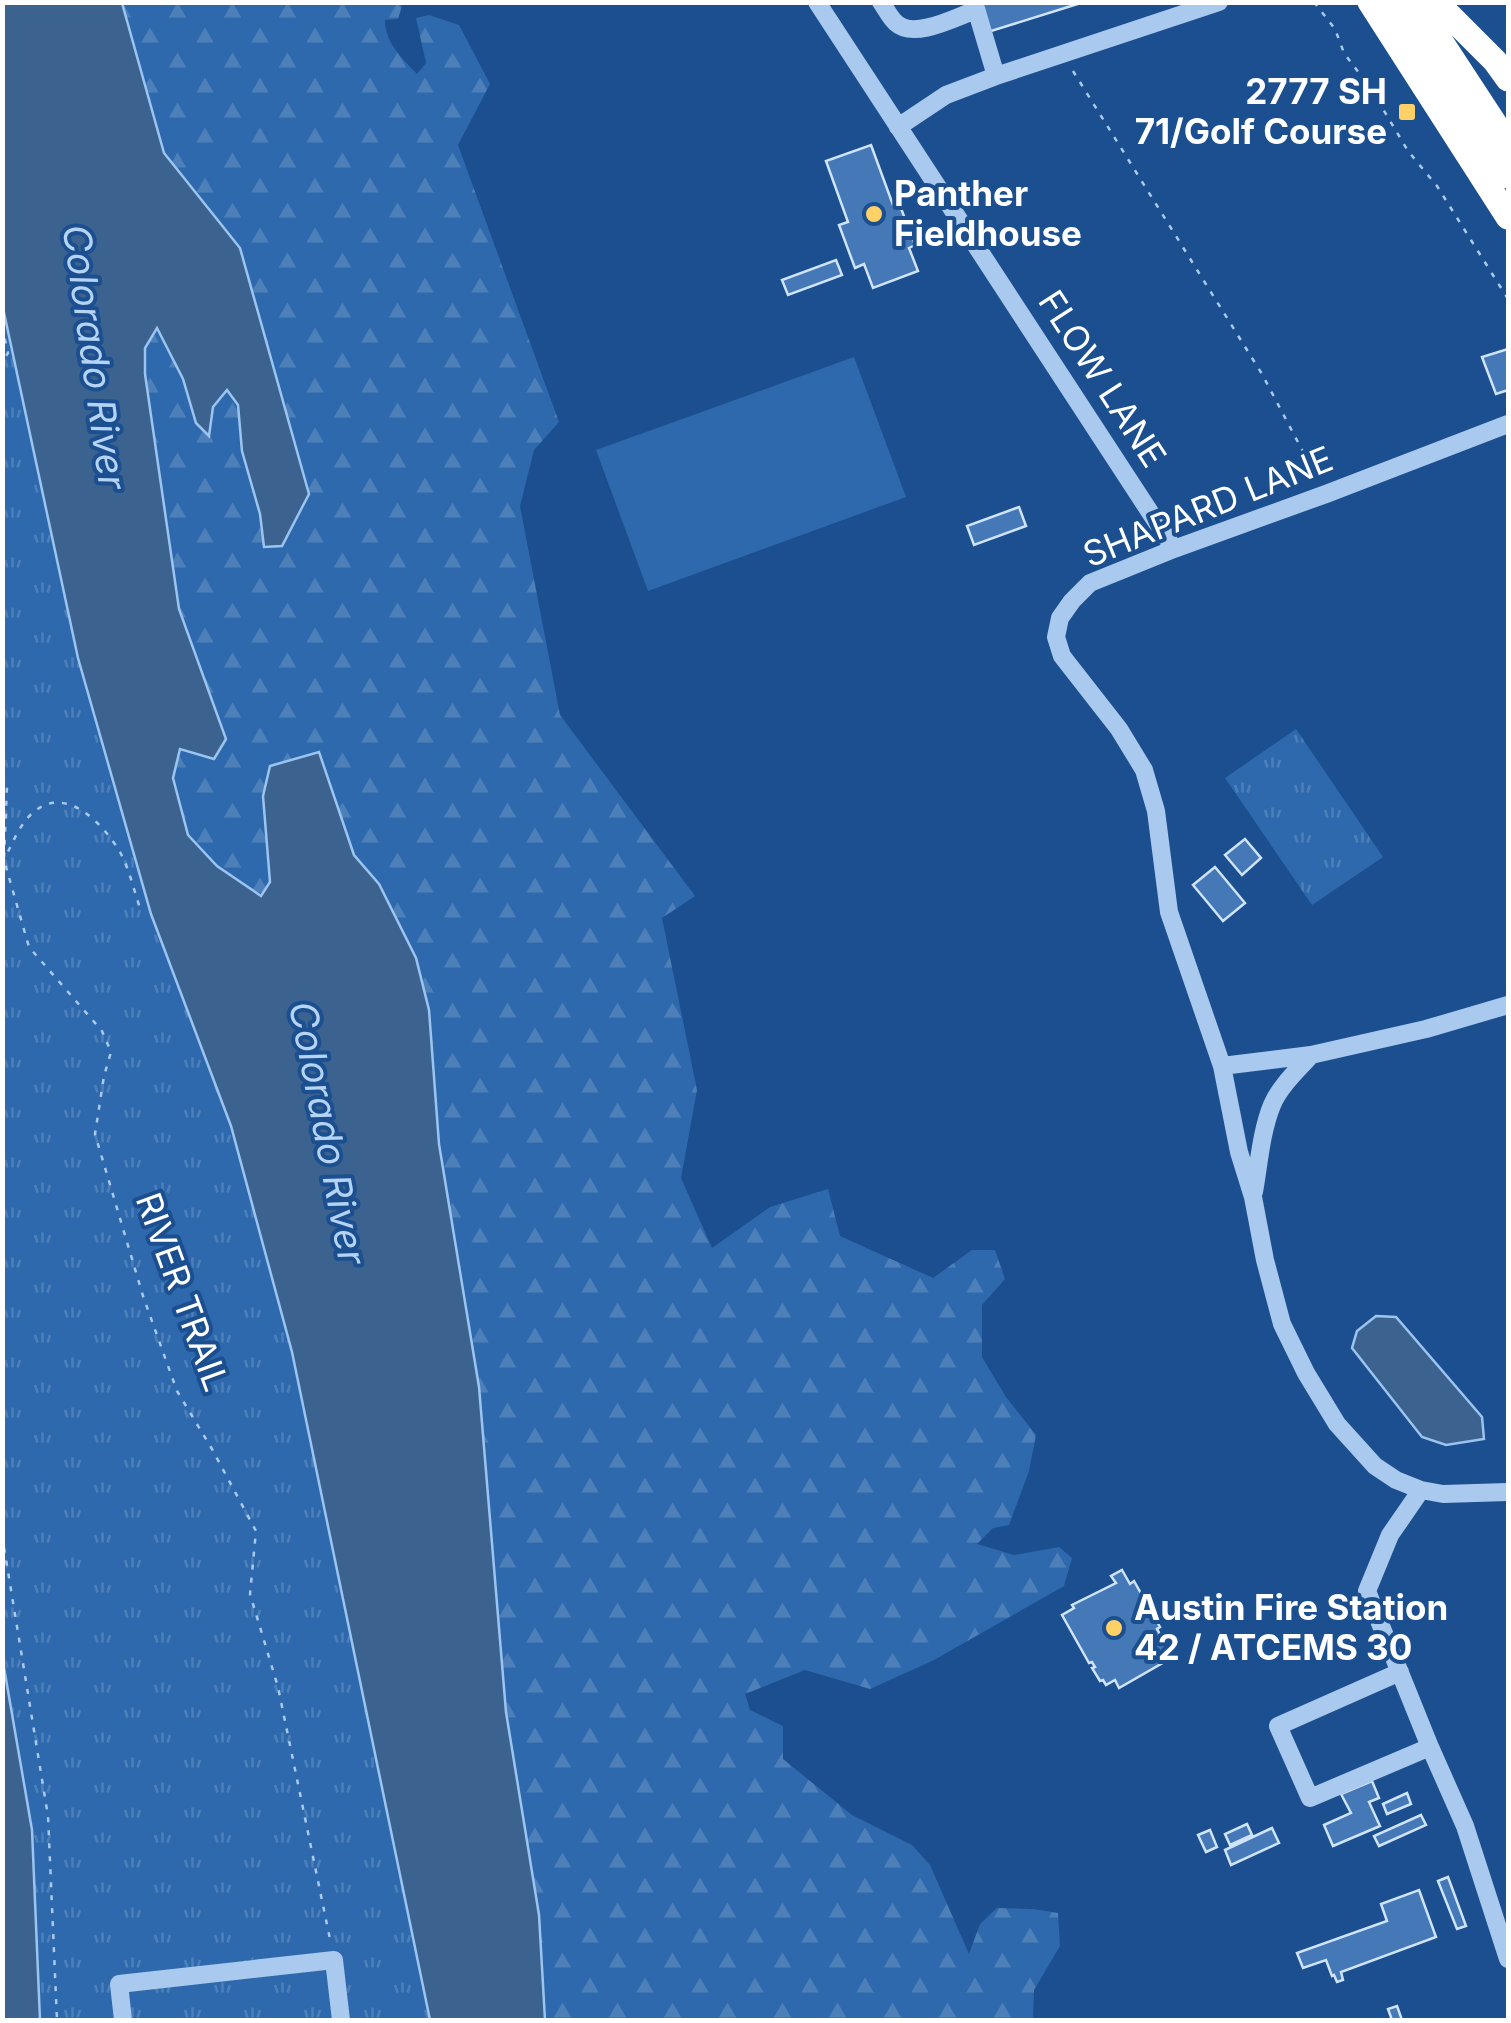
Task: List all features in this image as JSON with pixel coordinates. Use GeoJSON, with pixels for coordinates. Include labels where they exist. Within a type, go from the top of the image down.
{"type":"FeatureCollection","features":[{"type":"Feature","properties":{"kind":"highway"},"geometry":{"type":"LineString","coordinates":[[1370,2],[1508,217]]}},
{"type":"Feature","properties":{"kind":"highway"},"geometry":{"type":"LineString","coordinates":[[1393,2],[1508,176]]}},
{"type":"Feature","properties":{"kind":"highway"},"geometry":{"type":"LineString","coordinates":[[1415,2],[1508,144]]}},
{"type":"Feature","properties":{"kind":"highway"},"geometry":{"type":"LineString","coordinates":[[1435,2],[1508,79]]}},
{"type":"Feature","properties":{"kind":"highway"},"geometry":{"type":"LineString","coordinates":[[1435,2],[1508,114]]}},
{"type":"Feature","properties":{"kind":"street","name":"FLOW LANE"},"geometry":{"type":"LineString","coordinates":[[816,2],[1174,549]]}},
{"type":"Feature","properties":{"kind":"street"},"geometry":{"type":"LineString","coordinates":[[881,2],[897,25],[908,30],[922,30],[975,6],[996,76]]}},
{"type":"Feature","properties":{"kind":"street"},"geometry":{"type":"LineString","coordinates":[[898,127],[946,96],[996,76],[1220,2]]}},
{"type":"Feature","properties":{"kind":"street","name":"SHAPARD LANE"},"geometry":{"type":"LineString","coordinates":[[1222,1066],[1169,912],[1156,811],[1144,770],[1119,729],[1062,656],[1056,637],[1060,618],[1090,583],[1508,424]]}},
{"type":"Feature","properties":{"kind":"street"},"geometry":{"type":"LineString","coordinates":[[1508,1005],[1312,1055],[1222,1066],[1282,1324],[1336,1424],[1374,1466],[1420,1490],[1443,1494],[1508,1492]]}},
{"type":"Feature","properties":{"kind":"street"},"geometry":{"type":"LineString","coordinates":[[1253,1197],[1272,1105],[1285,1083],[1312,1055]]}},
{"type":"Feature","properties":{"kind":"street"},"geometry":{"type":"LineString","coordinates":[[1420,1490],[1390,1534],[1367,1591],[1466,1826],[1508,1959]]}},
{"type":"Feature","properties":{"kind":"street"},"geometry":{"type":"LineString","coordinates":[[1400,1672],[1278,1726],[1310,1798],[1430,1747]]}},
{"type":"Feature","properties":{"kind":"street"},"geometry":{"type":"LineString","coordinates":[[123,2020],[119,1984],[334,1960],[341,2020]]}},
{"type":"Feature","properties":{"kind":"path"},"geometry":{"type":"LineString","coordinates":[[1314,2],[1334,29],[1344,54],[1371,89],[1408,151],[1437,186],[1508,299]]}},
{"type":"Feature","properties":{"kind":"path"},"geometry":{"type":"LineString","coordinates":[[1064,54],[1262,374],[1326,494]]}},
{"type":"Feature","properties":{"kind":"path"},"geometry":{"type":"LineString","coordinates":[[2,326],[8,352],[2,362]]}},
{"type":"Feature","properties":{"kind":"path","name":"RIVER TRAIL"},"geometry":{"type":"LineString","coordinates":[[2,776],[7,786],[3,862],[29,947],[102,1032],[111,1052],[95,1134],[143,1296],[177,1391],[256,1530],[250,1594],[278,1688],[334,1960]]}},
{"type":"Feature","properties":{"kind":"path"},"geometry":{"type":"LineString","coordinates":[[3,862],[32,812],[46,804],[64,802],[79,807],[118,849],[140,911]]}},
{"type":"Feature","properties":{"kind":"path"},"geometry":{"type":"LineString","coordinates":[[2,1535],[48,1816],[57,2020]]}},
{"type":"Feature","properties":{"kind":"green space"},"geometry":{"type":"Polygon","coordinates":[[[122,3],[400,3],[398,19],[385,20],[386,28],[395,50],[417,74],[426,63],[416,18],[429,15],[459,25],[490,84],[458,145],[559,422],[534,450],[520,506],[560,715],[695,896],[662,918],[697,1090],[681,1178],[712,1248],[770,1207],[828,1189],[840,1236],[933,1278],[972,1250],[995,1250],[1005,1279],[982,1305],[982,1357],[1006,1397],[1036,1435],[1029,1471],[1009,1525],[993,1528],[977,1544],[1014,1555],[1059,1547],[1072,1558],[1064,1586],[934,1660],[870,1689],[805,1670],[745,1694],[750,1710],[783,1726],[783,1759],[852,1815],[912,1845],[930,1865],[969,1954],[980,1924],[997,1908],[1058,1913],[1060,1946],[1034,1990],[1033,2020],[545,2020],[539,1914],[506,1712],[479,1387],[439,1144],[429,1010],[379,884],[354,855],[319,753],[263,796],[270,882],[260,896],[217,866],[188,835],[173,778],[180,748],[225,739],[179,609],[145,374],[145,348],[158,327],[183,379],[196,423],[208,434],[212,407],[228,390],[238,405],[242,451],[260,514],[264,547],[240,248],[164,153],[122,3]]]}},
{"type":"Feature","properties":{"kind":"green space"},"geometry":{"type":"Polygon","coordinates":[[[2,308],[78,658],[151,914],[231,1126],[292,1352],[430,2020],[3,2020],[2,308]]]}},
{"type":"Feature","properties":{"kind":"green space"},"geometry":{"type":"Polygon","coordinates":[[[854,357],[906,497],[648,591],[596,450],[854,357]]]}},
{"type":"Feature","properties":{"kind":"green space"},"geometry":{"type":"Polygon","coordinates":[[[1296,729],[1383,857],[1312,905],[1225,778],[1296,729]]]}},
{"type":"Feature","properties":{"kind":"water","name":"Colorado River"},"geometry":{"type":"Polygon","coordinates":[[[2,3],[122,3],[164,153],[240,248],[309,494],[282,546],[264,547],[260,514],[242,451],[238,405],[227,390],[213,407],[209,436],[196,423],[183,379],[157,328],[145,348],[145,374],[179,609],[226,739],[214,759],[180,749],[173,778],[188,835],[217,866],[261,896],[270,882],[263,796],[270,766],[319,752],[354,855],[379,884],[416,958],[429,1010],[439,1144],[479,1387],[506,1712],[539,1915],[545,2020],[430,2020],[292,1352],[231,1126],[151,914],[78,658],[3,308],[2,3]]]}},
{"type":"Feature","properties":{"kind":"water"},"geometry":{"type":"Polygon","coordinates":[[[1376,1316],[1396,1317],[1482,1417],[1484,1439],[1446,1445],[1422,1437],[1352,1348],[1357,1331],[1376,1316]]]}},
{"type":"Feature","properties":{"kind":"water"},"geometry":{"type":"Polygon","coordinates":[[[2,1656],[32,1830],[40,2020],[3,2020],[2,1656]]]}},
{"type":"Feature","properties":{"kind":"building"},"geometry":{"type":"Polygon","coordinates":[[[979,2],[1084,2],[988,32],[979,2]]]}},
{"type":"Feature","properties":{"kind":"building","name":"Panther Fieldhouse"},"geometry":{"type":"Polygon","coordinates":[[[871,145],[893,205],[899,203],[915,245],[909,248],[918,271],[873,288],[864,264],[855,268],[839,225],[848,222],[826,161],[871,145]]]}},
{"type":"Feature","properties":{"kind":"building"},"geometry":{"type":"Polygon","coordinates":[[[836,260],[842,275],[788,295],[782,280],[836,260]]]}},
{"type":"Feature","properties":{"kind":"building"},"geometry":{"type":"Polygon","coordinates":[[[1508,349],[1508,390],[1496,394],[1482,357],[1508,349]]]}},
{"type":"Feature","properties":{"kind":"building"},"geometry":{"type":"Polygon","coordinates":[[[1019,507],[1026,526],[974,545],[967,526],[1019,507]]]}},
{"type":"Feature","properties":{"kind":"building"},"geometry":{"type":"Polygon","coordinates":[[[1245,839],[1261,858],[1242,875],[1225,855],[1245,839]]]}},
{"type":"Feature","properties":{"kind":"building"},"geometry":{"type":"Polygon","coordinates":[[[1215,867],[1245,903],[1223,921],[1193,885],[1215,867]]]}},
{"type":"Feature","properties":{"kind":"building","name":"Austin Fire Station 42 / ATCEMS 30"},"geometry":{"type":"Polygon","coordinates":[[[1122,1570],[1130,1584],[1134,1581],[1173,1657],[1119,1688],[1115,1680],[1106,1685],[1100,1681],[1062,1615],[1074,1608],[1072,1605],[1116,1583],[1111,1576],[1122,1570]]]}},
{"type":"Feature","properties":{"kind":"building"},"geometry":{"type":"Polygon","coordinates":[[[1372,1781],[1379,1798],[1369,1802],[1380,1826],[1333,1846],[1324,1825],[1351,1813],[1341,1794],[1372,1781]]]}},
{"type":"Feature","properties":{"kind":"building"},"geometry":{"type":"Polygon","coordinates":[[[1407,1793],[1411,1804],[1387,1814],[1383,1804],[1407,1793]]]}},
{"type":"Feature","properties":{"kind":"building"},"geometry":{"type":"Polygon","coordinates":[[[1421,1815],[1426,1825],[1379,1846],[1374,1836],[1421,1815]]]}},
{"type":"Feature","properties":{"kind":"building"},"geometry":{"type":"Polygon","coordinates":[[[1247,1824],[1252,1835],[1230,1845],[1225,1834],[1247,1824]]]}},
{"type":"Feature","properties":{"kind":"building"},"geometry":{"type":"Polygon","coordinates":[[[1272,1828],[1279,1843],[1231,1865],[1225,1850],[1272,1828]]]}},
{"type":"Feature","properties":{"kind":"building"},"geometry":{"type":"Polygon","coordinates":[[[1210,1830],[1217,1847],[1206,1852],[1198,1835],[1210,1830]]]}},
{"type":"Feature","properties":{"kind":"building"},"geometry":{"type":"Polygon","coordinates":[[[1448,1877],[1466,1926],[1457,1929],[1438,1881],[1448,1877]]]}},
{"type":"Feature","properties":{"kind":"building"},"geometry":{"type":"Polygon","coordinates":[[[1419,1890],[1436,1937],[1341,1972],[1343,1980],[1337,1982],[1326,1960],[1303,1968],[1297,1953],[1387,1921],[1381,1904],[1419,1890]]]}},
{"type":"Feature","properties":{"kind":"building"},"geometry":{"type":"Polygon","coordinates":[[[1397,2006],[1402,2020],[1392,2020],[1388,2009],[1397,2006]]]}},
{"type":"Feature","properties":{"kind":"place","name":"2777 SH 71/Golf Course"},"geometry":{"type":"Point","coordinates":[1407,112]}},
{"type":"Feature","properties":{"kind":"place","name":"Panther Fieldhouse"},"geometry":{"type":"Point","coordinates":[874,214]}},
{"type":"Feature","properties":{"kind":"place","name":"Austin Fire Station 42 / ATCEMS 30"},"geometry":{"type":"Point","coordinates":[1114,1628]}}]}
